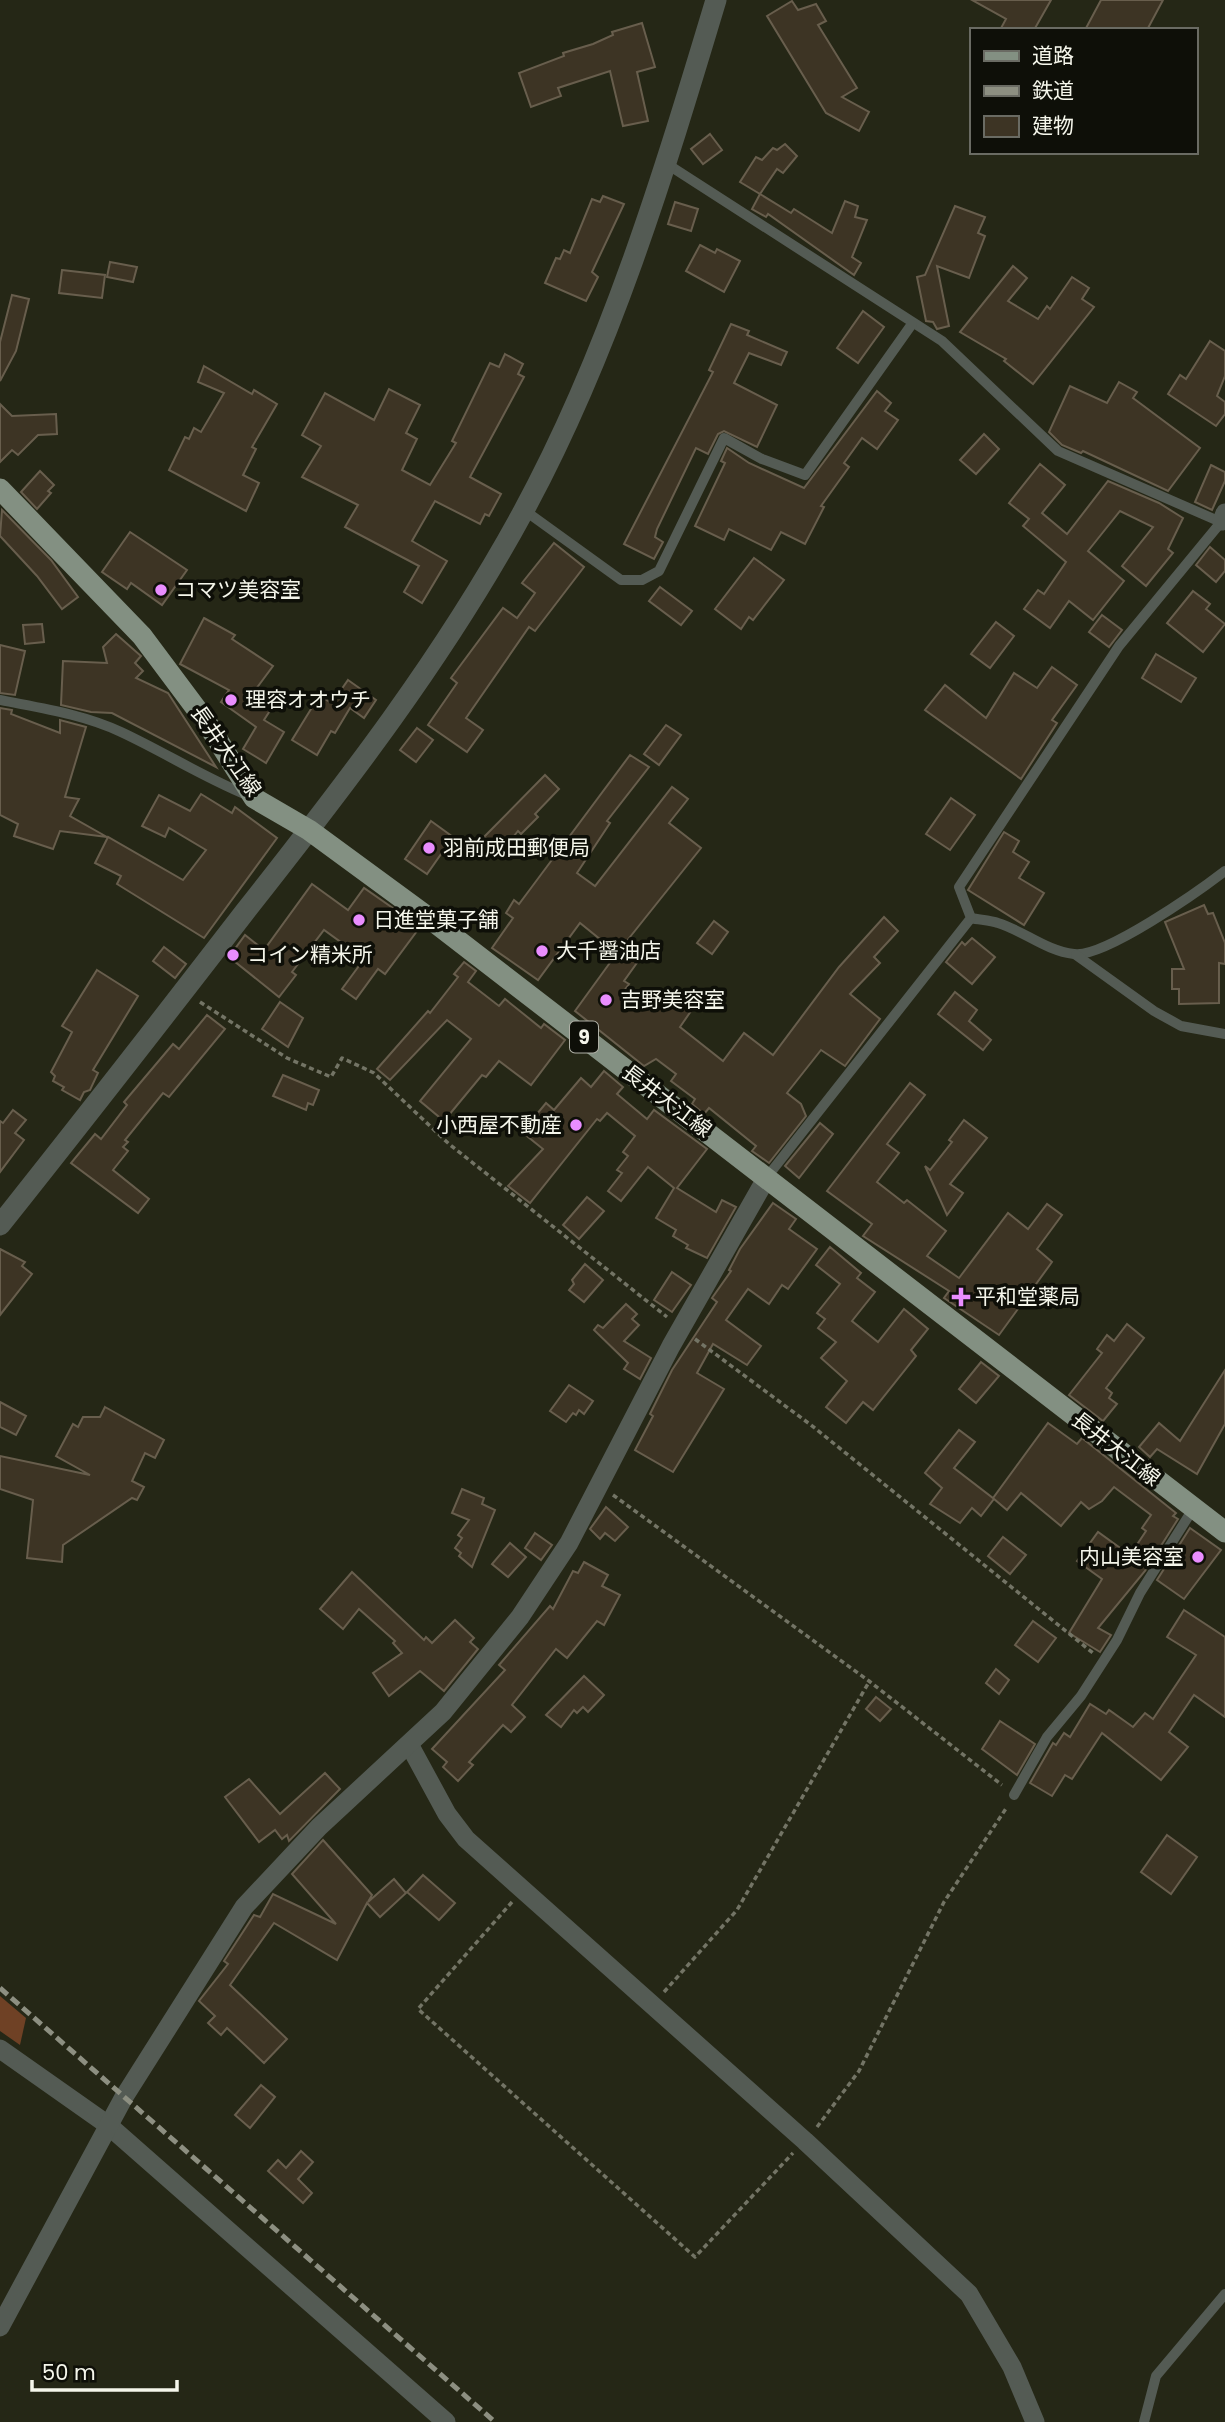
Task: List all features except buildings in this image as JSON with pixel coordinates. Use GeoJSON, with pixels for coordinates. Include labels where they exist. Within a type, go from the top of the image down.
{"type":"FeatureCollection","features":[{"type":"Feature","properties":{"kind":"main road","name":"長井大江線"},"geometry":{"type":"LineString","coordinates":[[0,489],[142,636],[207,723],[254,798],[309,830],[767,1177],[1225,1532]]}},
{"type":"Feature","properties":{"kind":"street"},"geometry":{"type":"LineString","coordinates":[[0,1225],[309,830],[430,669],[524,510],[596,356],[667,164],[716,0]]}},
{"type":"Feature","properties":{"kind":"street"},"geometry":{"type":"LineString","coordinates":[[0,2327],[108,2125],[244,1908],[319,1827],[410,1746],[443,1712],[520,1616],[569,1543],[681,1328],[767,1177]]}},
{"type":"Feature","properties":{"kind":"street"},"geometry":{"type":"LineString","coordinates":[[410,1746],[447,1814],[466,1839],[805,2141],[969,2294],[1012,2367],[1035,2422]]}},
{"type":"Feature","properties":{"kind":"street"},"geometry":{"type":"LineString","coordinates":[[0,2049],[108,2125],[446,2422]]}},
{"type":"Feature","properties":{"kind":"lane"},"geometry":{"type":"LineString","coordinates":[[667,164],[942,341],[1058,451],[1224,521],[1119,646],[959,887],[971,918]]}},
{"type":"Feature","properties":{"kind":"lane"},"geometry":{"type":"LineString","coordinates":[[524,510],[621,580],[642,580],[659,571],[724,438],[762,458],[805,475],[912,324]]}},
{"type":"Feature","properties":{"kind":"lane"},"geometry":{"type":"LineString","coordinates":[[0,700],[69,714],[120,731],[205,778],[254,798]]}},
{"type":"Feature","properties":{"kind":"lane"},"geometry":{"type":"LineString","coordinates":[[1076,955],[1120,939],[1184,903],[1225,871]]}},
{"type":"Feature","properties":{"kind":"lane"},"geometry":{"type":"LineString","coordinates":[[971,918],[998,923],[1050,947],[1076,955],[1181,1026],[1225,1034]]}},
{"type":"Feature","properties":{"kind":"lane"},"geometry":{"type":"LineString","coordinates":[[767,1177],[971,918]]}},
{"type":"Feature","properties":{"kind":"lane"},"geometry":{"type":"LineString","coordinates":[[1014,1795],[1048,1737],[1103,1661],[1140,1593],[1193,1509]]}},
{"type":"Feature","properties":{"kind":"lane"},"geometry":{"type":"LineString","coordinates":[[1144,2422],[1156,2376],[1225,2294]]}},
{"type":"Feature","properties":{"kind":"path"},"geometry":{"type":"LineString","coordinates":[[183,992],[287,1058],[331,1077],[342,1058],[374,1073],[449,1144],[681,1328],[811,1425],[1103,1661]]}},
{"type":"Feature","properties":{"kind":"path"},"geometry":{"type":"LineString","coordinates":[[524,1889],[418,2009],[695,2258],[805,2141],[859,2071],[944,1902],[1014,1795],[869,1681],[600,1485]]}},
{"type":"Feature","properties":{"kind":"path"},"geometry":{"type":"LineString","coordinates":[[653,2004],[737,1910],[869,1681]]}},
{"type":"Feature","properties":{"kind":"shaded area"},"geometry":{"type":"Polygon","coordinates":[[[0,1996],[26,2018],[20,2045],[0,2031],[0,1996]]]}},
{"type":"Feature","properties":{"kind":"railway"},"geometry":{"type":"LineString","coordinates":[[0,1988],[495,2422]]}},
{"type":"Feature","properties":{"kind":"place","name":"コマツ美容室"},"geometry":{"type":"Point","coordinates":[161,590]}},
{"type":"Feature","properties":{"kind":"place","name":"理容オオウチ"},"geometry":{"type":"Point","coordinates":[231,700]}},
{"type":"Feature","properties":{"kind":"place","name":"羽前成田郵便局"},"geometry":{"type":"Point","coordinates":[429,848]}},
{"type":"Feature","properties":{"kind":"place","name":"日進堂菓子舗"},"geometry":{"type":"Point","coordinates":[359,920]}},
{"type":"Feature","properties":{"kind":"place","name":"大千醤油店"},"geometry":{"type":"Point","coordinates":[542,951]}},
{"type":"Feature","properties":{"kind":"place","name":"コイン精米所"},"geometry":{"type":"Point","coordinates":[233,955]}},
{"type":"Feature","properties":{"kind":"place","name":"吉野美容室"},"geometry":{"type":"Point","coordinates":[606,1000]}},
{"type":"Feature","properties":{"kind":"place","name":"小西屋不動産"},"geometry":{"type":"Point","coordinates":[576,1125]}},
{"type":"Feature","properties":{"kind":"place","name":"平和堂薬局"},"geometry":{"type":"Point","coordinates":[961,1297]}},
{"type":"Feature","properties":{"kind":"place","name":"内山美容室"},"geometry":{"type":"Point","coordinates":[1198,1557]}}]}
